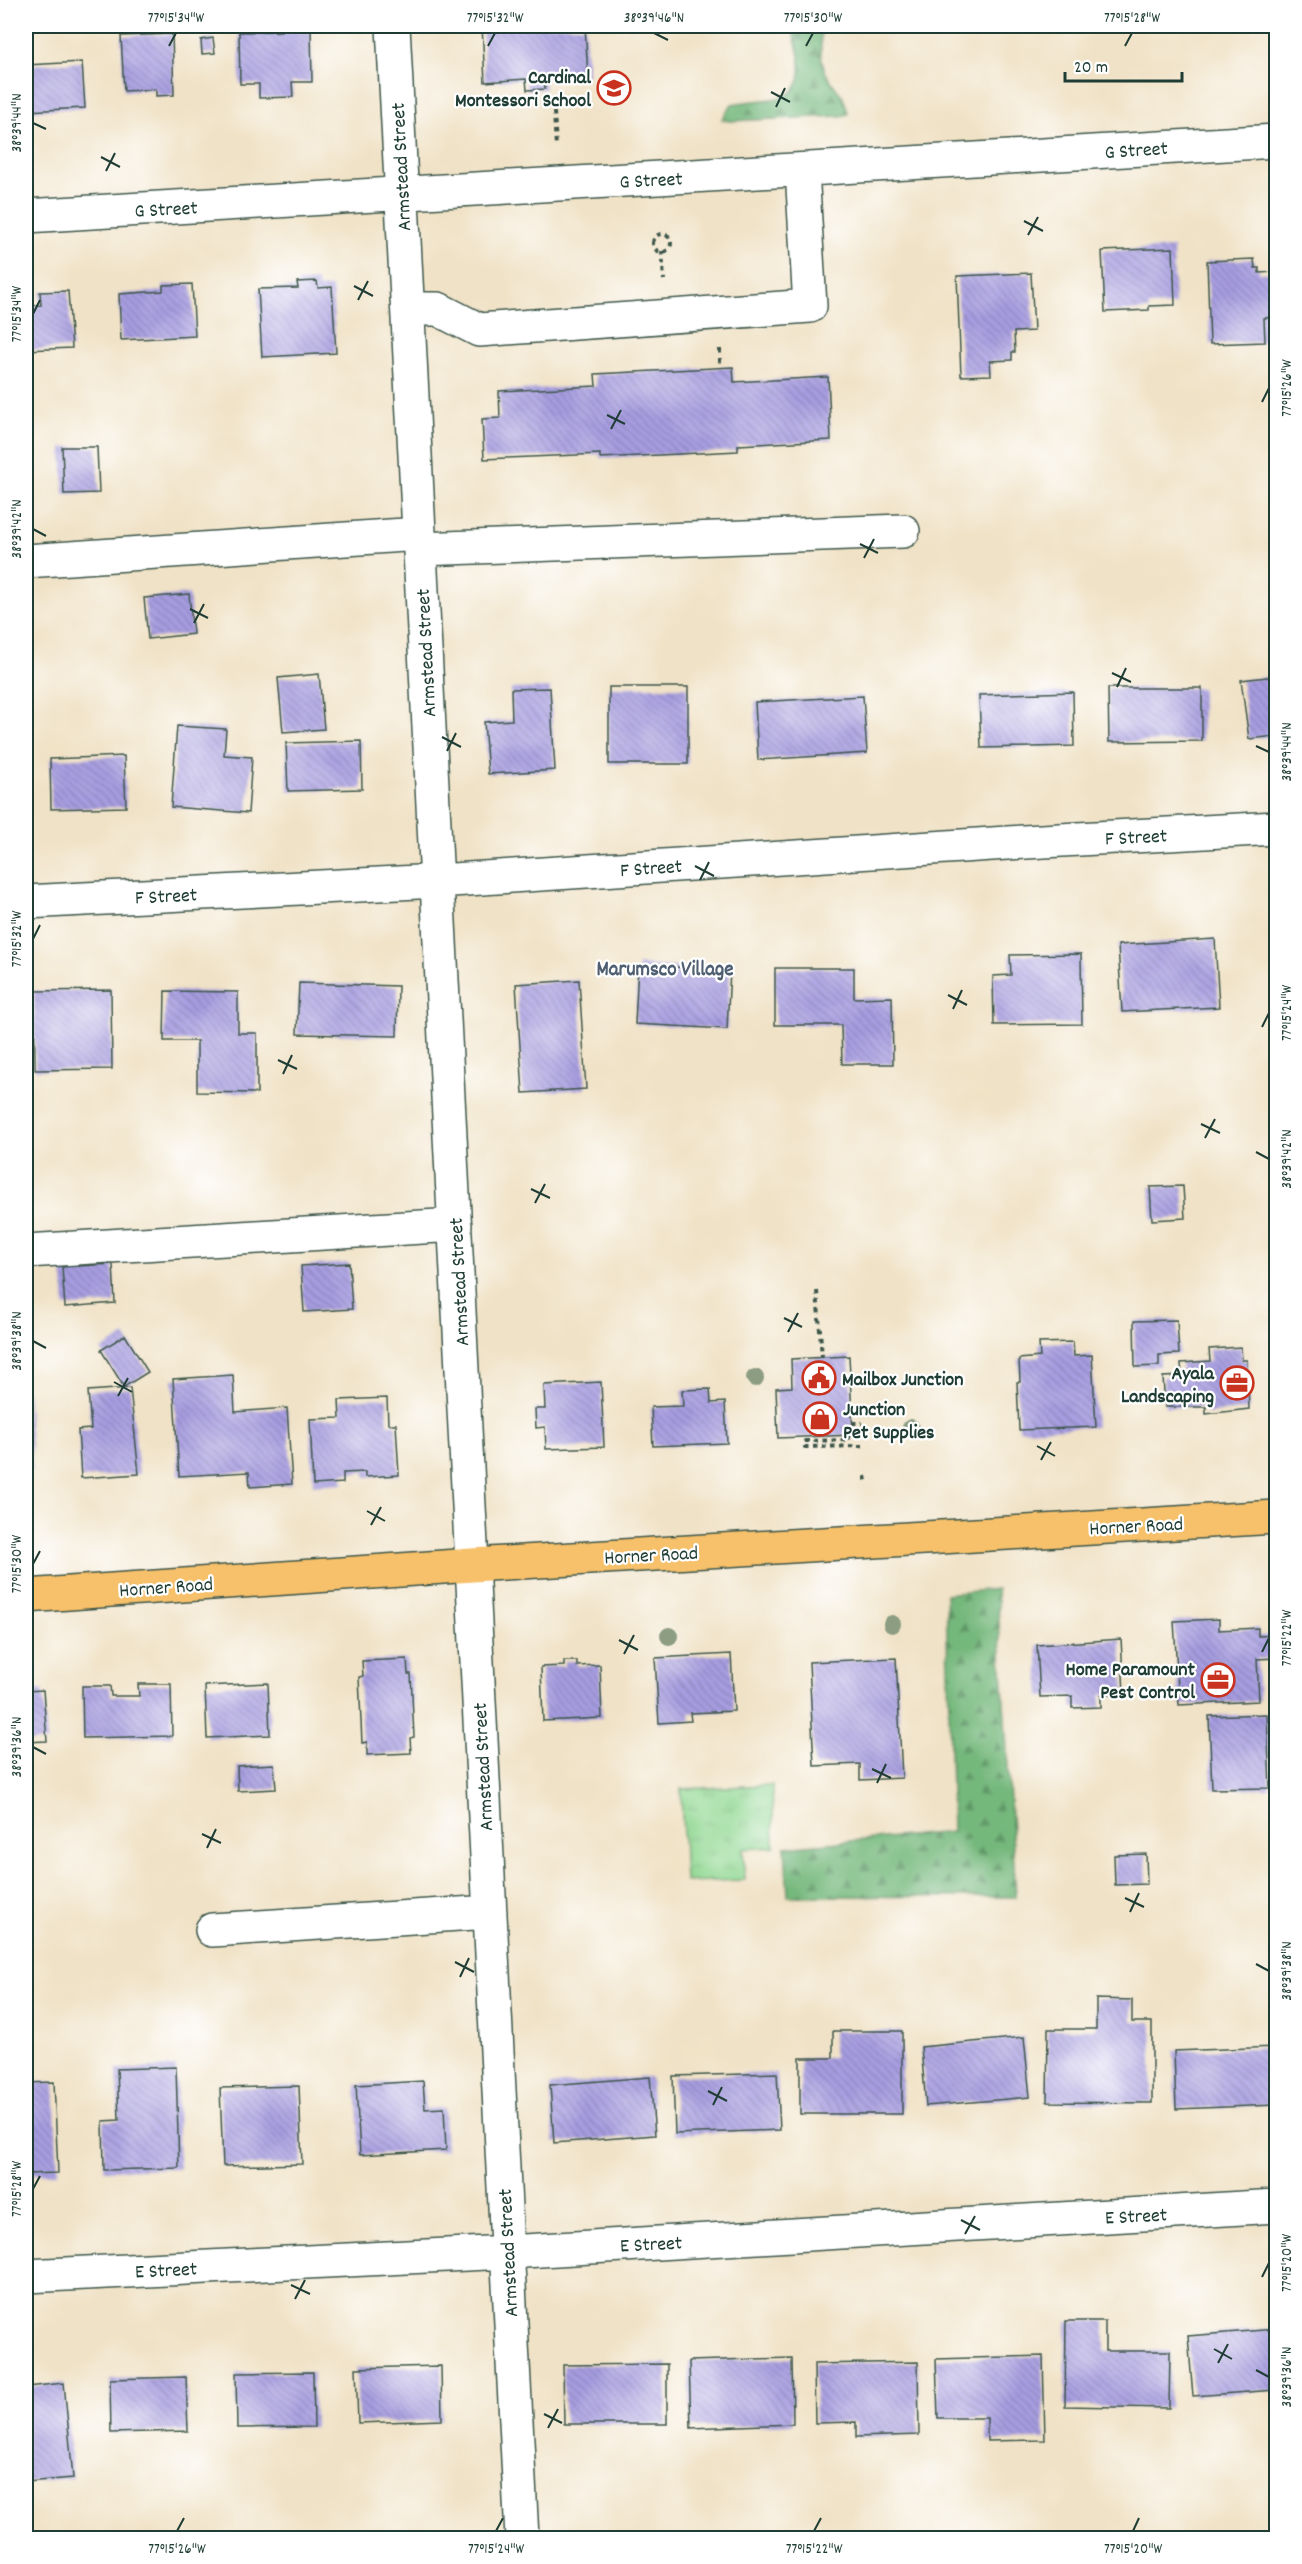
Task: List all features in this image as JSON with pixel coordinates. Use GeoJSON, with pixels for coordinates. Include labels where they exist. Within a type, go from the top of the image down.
{"type":"FeatureCollection","features":[{"type":"Feature","properties":{"kind":"main road","name":"Horner Road"},"geometry":{"type":"LineString","coordinates":[[26,1596],[472,1564],[1276,1517]]}},
{"type":"Feature","properties":{"kind":"street","name":"Armstead Street"},"geometry":{"type":"LineString","coordinates":[[393,26],[522,2538]]}},
{"type":"Feature","properties":{"kind":"street","name":"G Street"},"geometry":{"type":"LineString","coordinates":[[26,216],[1276,141]]}},
{"type":"Feature","properties":{"kind":"street"},"geometry":{"type":"LineString","coordinates":[[408,309],[438,309],[479,330],[810,306],[802,170]]}},
{"type":"Feature","properties":{"kind":"street"},"geometry":{"type":"LineString","coordinates":[[26,561],[419,542],[903,531]]}},
{"type":"Feature","properties":{"kind":"street","name":"F Street"},"geometry":{"type":"LineString","coordinates":[[26,902],[437,881],[1007,843],[1276,828]]}},
{"type":"Feature","properties":{"kind":"street"},"geometry":{"type":"LineString","coordinates":[[26,1251],[455,1225]]}},
{"type":"Feature","properties":{"kind":"street"},"geometry":{"type":"LineString","coordinates":[[212,1930],[490,1912]]}},
{"type":"Feature","properties":{"kind":"street","name":"E Street"},"geometry":{"type":"LineString","coordinates":[[26,2276],[507,2252],[1276,2206]]}},
{"type":"Feature","properties":{"kind":"path"},"geometry":{"type":"LineString","coordinates":[[662,234],[666,236],[670,240],[669,248],[664,251],[658,250],[654,246],[654,238],[662,234]]}},
{"type":"Feature","properties":{"kind":"path"},"geometry":{"type":"LineString","coordinates":[[817,1291],[822,1357]]}},
{"type":"Feature","properties":{"kind":"path"},"geometry":{"type":"LineString","coordinates":[[852,1424],[862,1423]]}},
{"type":"Feature","properties":{"kind":"path"},"geometry":{"type":"LineString","coordinates":[[849,1435],[849,1440],[804,1441],[805,1447],[864,1446]]}},
{"type":"Feature","properties":{"kind":"green space"},"geometry":{"type":"Polygon","coordinates":[[[791,26],[821,26],[822,62],[847,107],[848,114],[729,121],[722,119],[732,104],[778,98],[789,94],[796,87],[800,68],[791,26]]]}},
{"type":"Feature","properties":{"kind":"green space"},"geometry":{"type":"Polygon","coordinates":[[[997,1589],[1016,1897],[788,1896],[785,1847],[952,1832],[946,1594],[997,1589]]]}},
{"type":"Feature","properties":{"kind":"green space"},"geometry":{"type":"Polygon","coordinates":[[[772,1785],[774,1847],[743,1849],[745,1880],[685,1882],[681,1789],[772,1785]]]}},
{"type":"Feature","properties":{"kind":"building"},"geometry":{"type":"Polygon","coordinates":[[[281,26],[297,26],[298,30],[311,30],[312,82],[292,82],[293,97],[259,98],[259,84],[240,84],[239,32],[281,31],[281,26]]]}},
{"type":"Feature","properties":{"kind":"building"},"geometry":{"type":"Polygon","coordinates":[[[482,26],[585,26],[588,76],[544,78],[545,89],[527,90],[526,79],[485,82],[482,26]]]}},
{"type":"Feature","properties":{"kind":"building"},"geometry":{"type":"Polygon","coordinates":[[[172,34],[174,95],[156,96],[156,89],[124,91],[121,36],[172,34]]]}},
{"type":"Feature","properties":{"kind":"building"},"geometry":{"type":"Polygon","coordinates":[[[213,38],[215,53],[202,54],[201,40],[213,38]]]}},
{"type":"Feature","properties":{"kind":"building"},"geometry":{"type":"Polygon","coordinates":[[[82,62],[85,108],[26,111],[26,65],[82,62]]]}},
{"type":"Feature","properties":{"kind":"building"},"geometry":{"type":"Polygon","coordinates":[[[1173,248],[1175,305],[1149,306],[1149,310],[1105,312],[1102,251],[1173,248]]]}},
{"type":"Feature","properties":{"kind":"building"},"geometry":{"type":"Polygon","coordinates":[[[1254,259],[1255,268],[1259,268],[1259,273],[1276,272],[1276,317],[1264,318],[1265,342],[1210,344],[1207,261],[1254,259]]]}},
{"type":"Feature","properties":{"kind":"building"},"geometry":{"type":"Polygon","coordinates":[[[1031,273],[1034,331],[1014,332],[1015,352],[1012,352],[1012,360],[990,361],[991,375],[961,376],[957,276],[1031,273]]]}},
{"type":"Feature","properties":{"kind":"building"},"geometry":{"type":"Polygon","coordinates":[[[317,281],[318,288],[332,287],[336,353],[262,357],[258,289],[298,288],[297,282],[317,281]]]}},
{"type":"Feature","properties":{"kind":"building"},"geometry":{"type":"Polygon","coordinates":[[[192,284],[195,336],[121,340],[119,294],[163,291],[163,285],[192,284]]]}},
{"type":"Feature","properties":{"kind":"building"},"geometry":{"type":"Polygon","coordinates":[[[68,291],[72,348],[26,350],[26,306],[41,305],[40,292],[68,291]]]}},
{"type":"Feature","properties":{"kind":"building"},"geometry":{"type":"Polygon","coordinates":[[[733,367],[734,382],[828,377],[831,440],[738,445],[738,451],[600,458],[600,454],[484,459],[482,419],[500,418],[499,391],[596,386],[595,374],[733,367]]]}},
{"type":"Feature","properties":{"kind":"building"},"geometry":{"type":"Polygon","coordinates":[[[62,447],[97,447],[99,493],[64,494],[62,447]]]}},
{"type":"Feature","properties":{"kind":"building"},"geometry":{"type":"Polygon","coordinates":[[[189,594],[193,634],[148,639],[144,598],[189,594]]]}},
{"type":"Feature","properties":{"kind":"building"},"geometry":{"type":"Polygon","coordinates":[[[319,674],[324,729],[283,732],[278,678],[319,674]]]}},
{"type":"Feature","properties":{"kind":"building"},"geometry":{"type":"Polygon","coordinates":[[[1276,676],[1276,736],[1249,739],[1241,680],[1276,676]]]}},
{"type":"Feature","properties":{"kind":"building"},"geometry":{"type":"Polygon","coordinates":[[[609,687],[688,687],[688,764],[609,764],[609,687]]]}},
{"type":"Feature","properties":{"kind":"building"},"geometry":{"type":"Polygon","coordinates":[[[550,688],[555,770],[488,774],[484,722],[512,720],[511,689],[550,688]]]}},
{"type":"Feature","properties":{"kind":"building"},"geometry":{"type":"Polygon","coordinates":[[[1108,688],[1202,688],[1202,741],[1109,742],[1108,688]]]}},
{"type":"Feature","properties":{"kind":"building"},"geometry":{"type":"Polygon","coordinates":[[[1073,692],[1074,746],[981,748],[979,695],[1073,692]]]}},
{"type":"Feature","properties":{"kind":"building"},"geometry":{"type":"Polygon","coordinates":[[[863,696],[867,753],[758,760],[755,702],[863,696]]]}},
{"type":"Feature","properties":{"kind":"building"},"geometry":{"type":"Polygon","coordinates":[[[177,726],[226,729],[224,755],[252,757],[248,813],[171,807],[177,726]]]}},
{"type":"Feature","properties":{"kind":"building"},"geometry":{"type":"Polygon","coordinates":[[[361,741],[362,789],[288,791],[286,743],[361,741]]]}},
{"type":"Feature","properties":{"kind":"building"},"geometry":{"type":"Polygon","coordinates":[[[124,756],[126,807],[51,809],[50,759],[124,756]]]}},
{"type":"Feature","properties":{"kind":"building"},"geometry":{"type":"Polygon","coordinates":[[[1215,939],[1219,1007],[1122,1012],[1118,945],[1215,939]]]}},
{"type":"Feature","properties":{"kind":"building"},"geometry":{"type":"Polygon","coordinates":[[[1081,954],[1082,1024],[994,1025],[993,976],[1011,975],[1010,955],[1081,954]]]}},
{"type":"Feature","properties":{"kind":"building"},"geometry":{"type":"Polygon","coordinates":[[[638,965],[730,970],[727,1029],[635,1024],[638,965]]]}},
{"type":"Feature","properties":{"kind":"building"},"geometry":{"type":"Polygon","coordinates":[[[775,968],[854,968],[854,998],[892,997],[893,1064],[842,1064],[841,1025],[775,1025],[775,968]]]}},
{"type":"Feature","properties":{"kind":"building"},"geometry":{"type":"Polygon","coordinates":[[[579,980],[586,1089],[523,1093],[516,984],[579,980]]]}},
{"type":"Feature","properties":{"kind":"building"},"geometry":{"type":"Polygon","coordinates":[[[299,983],[398,986],[397,1036],[297,1034],[299,983]]]}},
{"type":"Feature","properties":{"kind":"building"},"geometry":{"type":"Polygon","coordinates":[[[111,990],[112,1069],[35,1070],[34,991],[111,990]]]}},
{"type":"Feature","properties":{"kind":"building"},"geometry":{"type":"Polygon","coordinates":[[[165,991],[238,992],[238,1033],[257,1033],[257,1093],[197,1092],[197,1041],[164,1041],[165,991]]]}},
{"type":"Feature","properties":{"kind":"building"},"geometry":{"type":"Polygon","coordinates":[[[1183,1186],[1185,1218],[1152,1220],[1150,1187],[1183,1186]]]}},
{"type":"Feature","properties":{"kind":"building"},"geometry":{"type":"Polygon","coordinates":[[[349,1263],[352,1309],[304,1312],[301,1266],[349,1263]]]}},
{"type":"Feature","properties":{"kind":"building"},"geometry":{"type":"Polygon","coordinates":[[[113,1264],[115,1303],[65,1307],[62,1267],[113,1264]]]}},
{"type":"Feature","properties":{"kind":"building"},"geometry":{"type":"Polygon","coordinates":[[[1177,1320],[1179,1354],[1159,1355],[1159,1366],[1135,1367],[1134,1321],[1177,1320]]]}},
{"type":"Feature","properties":{"kind":"building"},"geometry":{"type":"Polygon","coordinates":[[[125,1335],[148,1372],[124,1387],[101,1350],[125,1335]]]}},
{"type":"Feature","properties":{"kind":"building"},"geometry":{"type":"Polygon","coordinates":[[[1073,1342],[1074,1356],[1092,1355],[1096,1427],[1019,1430],[1017,1382],[1020,1382],[1019,1359],[1040,1357],[1039,1343],[1073,1342]]]}},
{"type":"Feature","properties":{"kind":"building"},"geometry":{"type":"Polygon","coordinates":[[[1241,1347],[1242,1360],[1247,1360],[1249,1409],[1206,1414],[1206,1407],[1165,1407],[1163,1377],[1182,1376],[1181,1363],[1210,1361],[1209,1349],[1241,1347]]]}},
{"type":"Feature","properties":{"kind":"building"},"geometry":{"type":"Polygon","coordinates":[[[849,1356],[853,1435],[778,1438],[776,1388],[792,1387],[791,1359],[849,1356]]]}},
{"type":"Feature","properties":{"kind":"building"},"geometry":{"type":"Polygon","coordinates":[[[233,1375],[235,1412],[287,1408],[292,1484],[250,1487],[249,1472],[179,1476],[173,1379],[233,1375]]]}},
{"type":"Feature","properties":{"kind":"building"},"geometry":{"type":"Polygon","coordinates":[[[601,1382],[604,1447],[546,1449],[545,1427],[536,1428],[535,1409],[545,1409],[544,1385],[601,1382]]]}},
{"type":"Feature","properties":{"kind":"building"},"geometry":{"type":"Polygon","coordinates":[[[130,1388],[139,1474],[81,1478],[78,1430],[91,1429],[88,1391],[130,1388]]]}},
{"type":"Feature","properties":{"kind":"building"},"geometry":{"type":"Polygon","coordinates":[[[710,1389],[711,1403],[725,1402],[727,1443],[653,1446],[651,1407],[683,1406],[682,1390],[710,1389]]]}},
{"type":"Feature","properties":{"kind":"building"},"geometry":{"type":"Polygon","coordinates":[[[26,1391],[32,1470],[26,1471],[26,1391]]]}},
{"type":"Feature","properties":{"kind":"building"},"geometry":{"type":"Polygon","coordinates":[[[387,1398],[388,1424],[396,1424],[399,1475],[365,1477],[365,1472],[343,1473],[343,1483],[313,1485],[310,1419],[340,1418],[339,1400],[387,1398]]]}},
{"type":"Feature","properties":{"kind":"building","name":"Home Paramount Pest Control"},"geometry":{"type":"Polygon","coordinates":[[[1219,1619],[1219,1630],[1258,1628],[1258,1636],[1276,1635],[1276,1658],[1257,1659],[1259,1701],[1179,1705],[1174,1621],[1219,1619]]]}},
{"type":"Feature","properties":{"kind":"building"},"geometry":{"type":"Polygon","coordinates":[[[1121,1639],[1124,1693],[1101,1695],[1101,1707],[1072,1708],[1072,1696],[1040,1697],[1037,1645],[1121,1639]]]}},
{"type":"Feature","properties":{"kind":"building"},"geometry":{"type":"Polygon","coordinates":[[[731,1654],[734,1711],[690,1713],[691,1721],[659,1723],[655,1658],[731,1654]]]}},
{"type":"Feature","properties":{"kind":"building"},"geometry":{"type":"Polygon","coordinates":[[[896,1658],[902,1778],[860,1780],[860,1764],[814,1766],[809,1662],[896,1658]]]}},
{"type":"Feature","properties":{"kind":"building"},"geometry":{"type":"Polygon","coordinates":[[[407,1659],[408,1674],[411,1674],[414,1737],[410,1738],[411,1753],[367,1755],[367,1742],[362,1743],[359,1677],[363,1676],[362,1661],[407,1659]]]}},
{"type":"Feature","properties":{"kind":"building"},"geometry":{"type":"Polygon","coordinates":[[[564,1661],[577,1661],[577,1666],[600,1665],[602,1718],[543,1721],[541,1667],[564,1666],[564,1661]]]}},
{"type":"Feature","properties":{"kind":"building"},"geometry":{"type":"Polygon","coordinates":[[[268,1683],[270,1735],[207,1738],[205,1686],[268,1683]]]}},
{"type":"Feature","properties":{"kind":"building"},"geometry":{"type":"Polygon","coordinates":[[[138,1684],[171,1684],[172,1736],[83,1738],[82,1686],[110,1686],[111,1696],[139,1696],[138,1684]]]}},
{"type":"Feature","properties":{"kind":"building"},"geometry":{"type":"Polygon","coordinates":[[[43,1690],[47,1741],[26,1742],[26,1691],[43,1690]]]}},
{"type":"Feature","properties":{"kind":"building"},"geometry":{"type":"Polygon","coordinates":[[[1267,1714],[1270,1788],[1212,1789],[1209,1716],[1267,1714]]]}},
{"type":"Feature","properties":{"kind":"building"},"geometry":{"type":"Polygon","coordinates":[[[274,1764],[276,1789],[238,1791],[237,1766],[274,1764]]]}},
{"type":"Feature","properties":{"kind":"building"},"geometry":{"type":"Polygon","coordinates":[[[1146,1854],[1147,1884],[1115,1885],[1114,1855],[1146,1854]]]}},
{"type":"Feature","properties":{"kind":"building"},"geometry":{"type":"Polygon","coordinates":[[[1096,1999],[1132,2000],[1132,2022],[1152,2022],[1152,2103],[1047,2102],[1048,2029],[1096,2029],[1096,1999]]]}},
{"type":"Feature","properties":{"kind":"building"},"geometry":{"type":"Polygon","coordinates":[[[833,2031],[902,2031],[902,2114],[800,2114],[800,2058],[833,2058],[833,2031]]]}},
{"type":"Feature","properties":{"kind":"building"},"geometry":{"type":"Polygon","coordinates":[[[1024,2037],[1030,2097],[926,2106],[921,2047],[1024,2037]]]}},
{"type":"Feature","properties":{"kind":"building"},"geometry":{"type":"Polygon","coordinates":[[[1276,2047],[1276,2105],[1176,2109],[1174,2051],[1276,2047]]]}},
{"type":"Feature","properties":{"kind":"building"},"geometry":{"type":"Polygon","coordinates":[[[176,2067],[179,2168],[104,2170],[103,2121],[119,2120],[117,2069],[176,2067]]]}},
{"type":"Feature","properties":{"kind":"building"},"geometry":{"type":"Polygon","coordinates":[[[777,2073],[780,2130],[675,2134],[673,2076],[777,2073]]]}},
{"type":"Feature","properties":{"kind":"building"},"geometry":{"type":"Polygon","coordinates":[[[650,2077],[655,2135],[554,2143],[550,2085],[650,2077]]]}},
{"type":"Feature","properties":{"kind":"building"},"geometry":{"type":"Polygon","coordinates":[[[423,2081],[425,2109],[444,2108],[446,2150],[360,2155],[356,2085],[423,2081]]]}},
{"type":"Feature","properties":{"kind":"building"},"geometry":{"type":"Polygon","coordinates":[[[54,2082],[58,2173],[26,2174],[26,2083],[54,2082]]]}},
{"type":"Feature","properties":{"kind":"building"},"geometry":{"type":"Polygon","coordinates":[[[299,2086],[302,2164],[223,2166],[220,2088],[299,2086]]]}},
{"type":"Feature","properties":{"kind":"building"},"geometry":{"type":"Polygon","coordinates":[[[1066,2321],[1105,2321],[1105,2351],[1170,2351],[1169,2408],[1065,2406],[1066,2321]]]}},
{"type":"Feature","properties":{"kind":"building"},"geometry":{"type":"Polygon","coordinates":[[[1276,2329],[1276,2390],[1193,2396],[1188,2336],[1276,2329]]]}},
{"type":"Feature","properties":{"kind":"building"},"geometry":{"type":"Polygon","coordinates":[[[1043,2356],[1045,2440],[987,2441],[987,2418],[938,2418],[936,2359],[1043,2356]]]}},
{"type":"Feature","properties":{"kind":"building"},"geometry":{"type":"Polygon","coordinates":[[[792,2358],[793,2424],[691,2428],[689,2361],[792,2358]]]}},
{"type":"Feature","properties":{"kind":"building"},"geometry":{"type":"Polygon","coordinates":[[[918,2362],[919,2435],[856,2437],[856,2422],[815,2423],[814,2364],[918,2362]]]}},
{"type":"Feature","properties":{"kind":"building"},"geometry":{"type":"Polygon","coordinates":[[[667,2364],[667,2424],[564,2424],[563,2365],[667,2364]]]}},
{"type":"Feature","properties":{"kind":"building"},"geometry":{"type":"Polygon","coordinates":[[[441,2366],[442,2420],[358,2423],[356,2368],[441,2366]]]}},
{"type":"Feature","properties":{"kind":"building"},"geometry":{"type":"Polygon","coordinates":[[[313,2372],[314,2427],[237,2428],[236,2373],[313,2372]]]}},
{"type":"Feature","properties":{"kind":"building"},"geometry":{"type":"Polygon","coordinates":[[[186,2377],[188,2431],[111,2433],[110,2379],[186,2377]]]}},
{"type":"Feature","properties":{"kind":"building"},"geometry":{"type":"Polygon","coordinates":[[[64,2383],[73,2478],[26,2482],[26,2387],[64,2383]]]}},
{"type":"Feature","properties":{"kind":"place","name":"Cardinal Montessori School"},"geometry":{"type":"Point","coordinates":[614,88]}},
{"type":"Feature","properties":{"kind":"place","name":"Mailbox Junction"},"geometry":{"type":"Point","coordinates":[819,1378]}},
{"type":"Feature","properties":{"kind":"place","name":"Ayala Landscaping"},"geometry":{"type":"Point","coordinates":[1237,1383]}},
{"type":"Feature","properties":{"kind":"place","name":"Junction Pet Supplies"},"geometry":{"type":"Point","coordinates":[820,1419]}},
{"type":"Feature","properties":{"kind":"place","name":"Home Paramount Pest Control"},"geometry":{"type":"Point","coordinates":[1218,1680]}},
{"type":"Feature","properties":{"kind":"district","name":"Marumsco Village"},"geometry":{"type":"Point","coordinates":[665,968]}}]}
